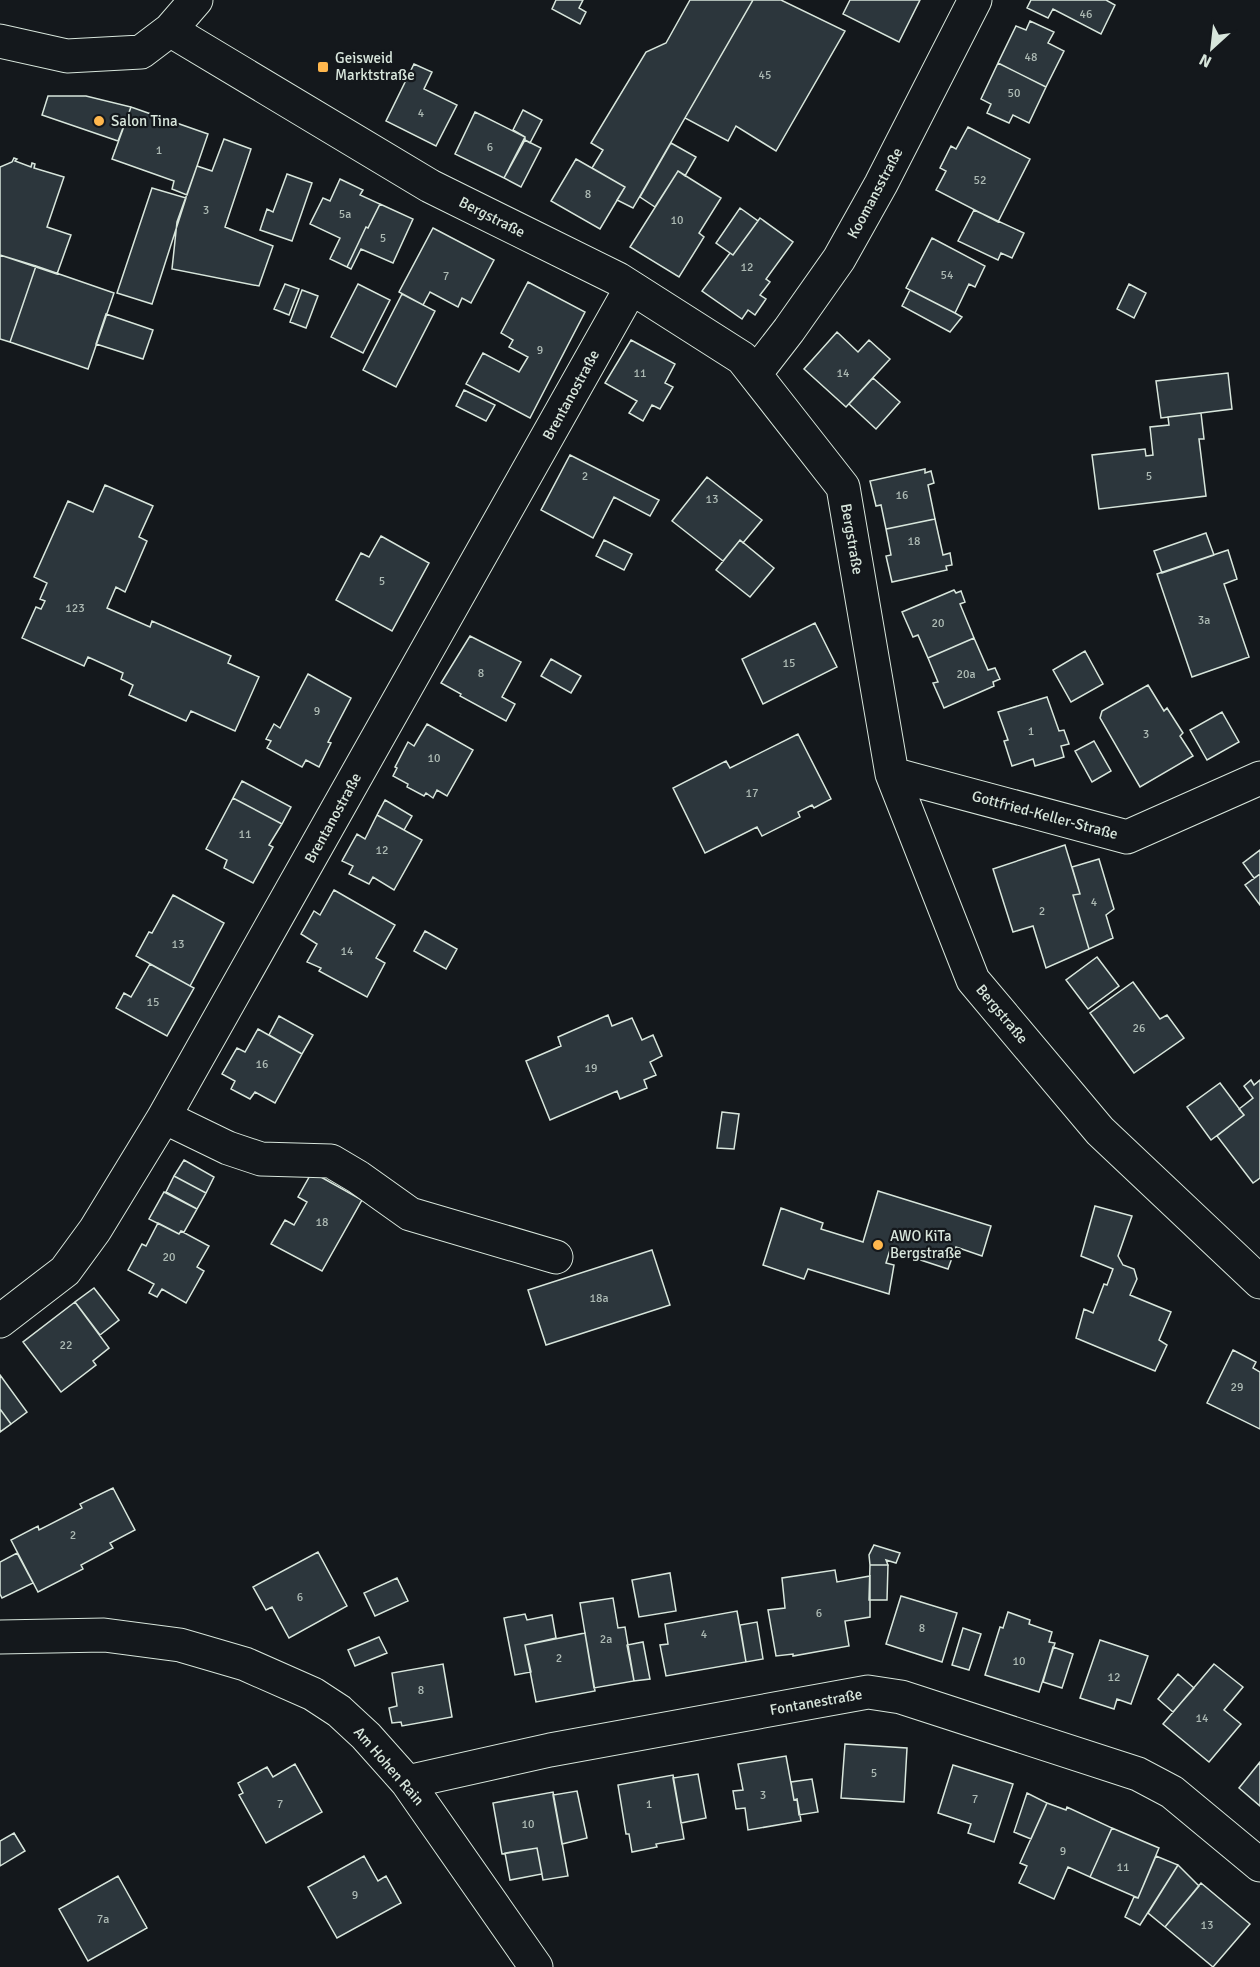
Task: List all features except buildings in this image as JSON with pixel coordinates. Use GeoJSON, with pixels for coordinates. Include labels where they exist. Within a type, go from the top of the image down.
{"type":"FeatureCollection","features":[{"type":"Feature","properties":{"kind":"street"},"geometry":{"type":"LineString","coordinates":[[0,41],[67,56],[141,52],[170,30],[196,0]]}},
{"type":"Feature","properties":{"kind":"street","name":"Koomansstraße"},"geometry":{"type":"LineString","coordinates":[[755,374],[839,259],[881,184],[975,0]]}},
{"type":"Feature","properties":{"kind":"street","name":"Bergstraße"},"geometry":{"type":"LineString","coordinates":[[170,30],[430,186],[631,288],[742,358],[843,488],[892,774],[973,980],[1100,1131],[1260,1282]]}},
{"type":"Feature","properties":{"kind":"street","name":"Brentanostraße"},"geometry":{"type":"LineString","coordinates":[[0,1321],[66,1271],[96,1230],[164,1117],[631,288]]}},
{"type":"Feature","properties":{"kind":"street","name":"Gottfried-Keller-Straße"},"geometry":{"type":"LineString","coordinates":[[892,774],[1127,837],[1260,778]]}},
{"type":"Feature","properties":{"kind":"street"},"geometry":{"type":"LineString","coordinates":[[164,1117],[228,1148],[261,1159],[331,1161],[410,1214],[556,1257]]}},
{"type":"Feature","properties":{"kind":"street","name":"Am Hohen Rain"},"geometry":{"type":"LineString","coordinates":[[0,1637],[104,1635],[180,1645],[245,1664],[313,1694],[339,1711],[366,1736],[408,1782],[536,1967]]}},
{"type":"Feature","properties":{"kind":"street","name":"Fontanestraße"},"geometry":{"type":"LineString","coordinates":[[408,1782],[550,1750],[868,1692],[902,1696],[1138,1774],[1172,1792],[1260,1865]]}},
{"type":"Feature","properties":{"kind":"place","name":"Geisweid Marktstraße"},"geometry":{"type":"Point","coordinates":[323,67]}},
{"type":"Feature","properties":{"kind":"place","name":"Salon Tina"},"geometry":{"type":"Point","coordinates":[99,121]}},
{"type":"Feature","properties":{"kind":"place","name":"AWO KiTa Bergstraße"},"geometry":{"type":"Point","coordinates":[878,1245]}}]}
